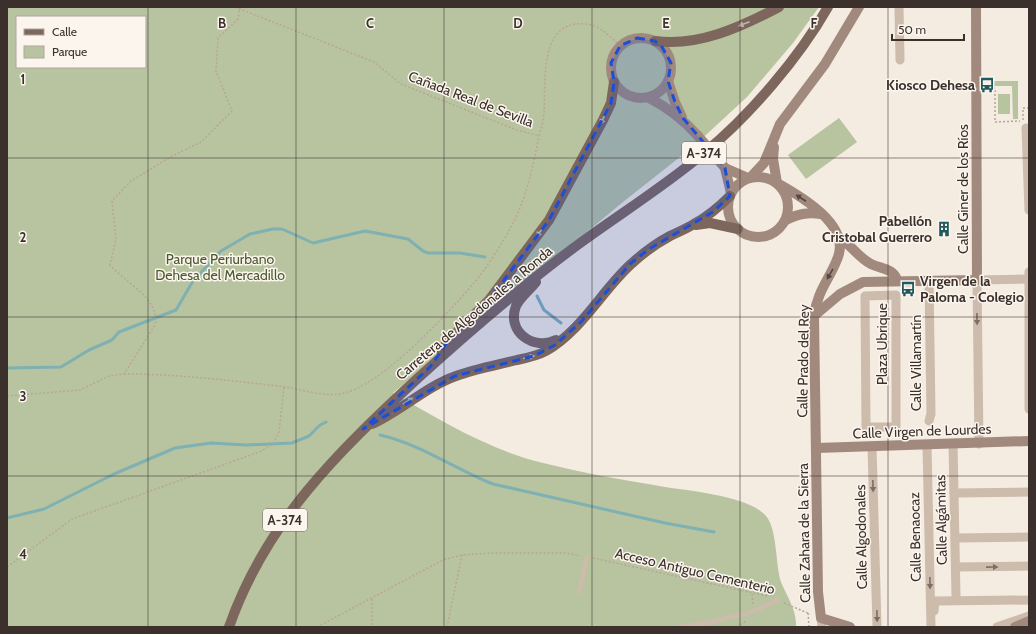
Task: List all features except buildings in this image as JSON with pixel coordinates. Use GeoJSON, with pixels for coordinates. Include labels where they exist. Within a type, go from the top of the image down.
{"type":"FeatureCollection","features":[{"type":"Feature","properties":{"kind":"main road"},"geometry":{"type":"LineString","coordinates":[[655,41],[673,44],[717,35],[752,21],[779,7]]}},
{"type":"Feature","properties":{"kind":"main road","name":"Carretera de Algodonales a Ronda"},"geometry":{"type":"LineString","coordinates":[[229,627],[256,567],[284,522],[319,475],[363,429],[430,367],[511,296],[716,143],[779,75],[801,47],[828,7]]}},
{"type":"Feature","properties":{"kind":"main road"},"geometry":{"type":"LineString","coordinates":[[430,367],[448,341],[489,300],[549,220],[604,120],[611,103],[614,82]]}},
{"type":"Feature","properties":{"kind":"main road"},"geometry":{"type":"LineString","coordinates":[[363,429],[385,418],[430,388],[455,376],[534,356],[556,345],[581,322],[630,264],[654,246],[694,225],[713,212],[731,195]]}},
{"type":"Feature","properties":{"kind":"main road"},"geometry":{"type":"LineString","coordinates":[[694,225],[710,223],[738,229]]}},
{"type":"Feature","properties":{"kind":"main road"},"geometry":{"type":"LineString","coordinates":[[548,267],[518,302],[514,315],[515,324],[519,332],[533,343],[546,344],[564,338]]}},
{"type":"Feature","properties":{"kind":"street"},"geometry":{"type":"LineString","coordinates":[[750,178],[764,163],[774,142],[780,124],[825,64],[859,7]]}},
{"type":"Feature","properties":{"kind":"street"},"geometry":{"type":"LineString","coordinates":[[899,7],[900,60]]}},
{"type":"Feature","properties":{"kind":"street","name":"Calle Giner de los Ríos"},"geometry":{"type":"LineString","coordinates":[[976,7],[979,444]]}},
{"type":"Feature","properties":{"kind":"street"},"geometry":{"type":"LineString","coordinates":[[637,38],[646,38],[655,41],[662,47],[669,59],[671,72],[664,88],[649,98],[639,99],[620,91],[614,82],[611,73],[611,63],[614,54],[620,46],[637,38]]}},
{"type":"Feature","properties":{"kind":"street"},"geometry":{"type":"LineString","coordinates":[[668,81],[675,102],[683,118],[698,136],[723,165],[750,178]]}},
{"type":"Feature","properties":{"kind":"street"},"geometry":{"type":"LineString","coordinates":[[649,98],[668,107],[683,118]]}},
{"type":"Feature","properties":{"kind":"street"},"geometry":{"type":"LineString","coordinates":[[1026,128],[1029,210]]}},
{"type":"Feature","properties":{"kind":"street"},"geometry":{"type":"LineString","coordinates":[[723,165],[731,195],[729,214],[738,229],[745,234],[754,237],[764,237],[772,234],[780,228],[786,220],[789,211],[785,192],[778,183],[773,159],[774,142]]}},
{"type":"Feature","properties":{"kind":"street"},"geometry":{"type":"LineString","coordinates":[[731,195],[741,182],[750,178],[760,176],[778,183],[815,207],[834,226],[840,237],[867,262],[892,272],[897,280]]}},
{"type":"Feature","properties":{"kind":"street"},"geometry":{"type":"LineString","coordinates":[[786,220],[798,214],[810,212],[821,214]]}},
{"type":"Feature","properties":{"kind":"street","name":"Calle Prado del Rey"},"geometry":{"type":"LineString","coordinates":[[817,448],[814,316],[818,296],[840,251],[840,237]]}},
{"type":"Feature","properties":{"kind":"street"},"geometry":{"type":"LineString","coordinates":[[814,316],[840,294],[856,284],[868,281],[977,280],[1029,277],[1029,409]]}},
{"type":"Feature","properties":{"kind":"street","name":"Calle Villamartín"},"geometry":{"type":"LineString","coordinates":[[929,281],[931,414],[929,421]]}},
{"type":"Feature","properties":{"kind":"street","name":"Plaza Ubrique"},"geometry":{"type":"LineString","coordinates":[[896,295],[896,427],[866,427],[865,296],[896,295]]}},
{"type":"Feature","properties":{"kind":"street","name":"Calle Virgen de Lourdes"},"geometry":{"type":"LineString","coordinates":[[817,448],[927,446],[1029,441]]}},
{"type":"Feature","properties":{"kind":"street","name":"Calle Algámitas"},"geometry":{"type":"LineString","coordinates":[[953,444],[956,596]]}},
{"type":"Feature","properties":{"kind":"street","name":"Calle Benaocaz"},"geometry":{"type":"LineString","coordinates":[[927,446],[930,598],[933,627]]}},
{"type":"Feature","properties":{"kind":"street","name":"Calle Algodonales"},"geometry":{"type":"LineString","coordinates":[[872,447],[877,627]]}},
{"type":"Feature","properties":{"kind":"street","name":"Calle Zahara de la Sierra"},"geometry":{"type":"LineString","coordinates":[[817,448],[818,592],[821,622]]}},
{"type":"Feature","properties":{"kind":"street"},"geometry":{"type":"LineString","coordinates":[[954,493],[1029,492]]}},
{"type":"Feature","properties":{"kind":"street"},"geometry":{"type":"LineString","coordinates":[[955,538],[1029,537]]}},
{"type":"Feature","properties":{"kind":"street"},"geometry":{"type":"LineString","coordinates":[[956,567],[1029,566]]}},
{"type":"Feature","properties":{"kind":"street"},"geometry":{"type":"LineString","coordinates":[[930,598],[956,596],[1029,595]]}},
{"type":"Feature","properties":{"kind":"street"},"geometry":{"type":"LineString","coordinates":[[933,627],[935,601],[1029,600]]}},
{"type":"Feature","properties":{"kind":"street"},"geometry":{"type":"LineString","coordinates":[[998,627],[1029,616]]}},
{"type":"Feature","properties":{"kind":"street"},"geometry":{"type":"LineString","coordinates":[[1015,627],[1029,621]]}},
{"type":"Feature","properties":{"kind":"street"},"geometry":{"type":"LineString","coordinates":[[821,622],[850,627]]}},
{"type":"Feature","properties":{"kind":"lane"},"geometry":{"type":"LineString","coordinates":[[579,592],[587,557]]}},
{"type":"Feature","properties":{"kind":"lane"},"geometry":{"type":"LineString","coordinates":[[681,627],[716,621],[752,612],[777,600]]}},
{"type":"Feature","properties":{"kind":"path","name":"Cañada Real de Sevilla"},"geometry":{"type":"LineString","coordinates":[[235,7],[374,62],[401,84],[514,129],[539,136],[544,113],[547,56],[550,44],[560,32],[573,25],[589,23],[606,32],[620,46]]}},
{"type":"Feature","properties":{"kind":"path"},"geometry":{"type":"LineString","coordinates":[[124,374],[155,325],[157,317],[156,311],[136,287],[118,275],[110,265],[116,239],[112,201],[131,180],[172,156],[201,142],[232,111],[216,71],[218,38],[238,19],[240,8]]}},
{"type":"Feature","properties":{"kind":"path"},"geometry":{"type":"LineString","coordinates":[[991,88],[995,88],[995,122],[1018,122]]}},
{"type":"Feature","properties":{"kind":"path"},"geometry":{"type":"LineString","coordinates":[[1026,128],[1026,121],[1022,121],[1023,108],[1029,108]]}},
{"type":"Feature","properties":{"kind":"path"},"geometry":{"type":"LineString","coordinates":[[7,396],[80,390],[109,376],[124,374],[155,374],[284,387],[331,395],[342,394],[355,390],[376,378],[402,358],[475,282],[512,226],[527,189],[539,136]]}},
{"type":"Feature","properties":{"kind":"path"},"geometry":{"type":"LineString","coordinates":[[7,567],[72,519],[262,451],[273,444],[279,432],[284,387]]}},
{"type":"Feature","properties":{"kind":"path","name":"Acceso Antiguo Cementerio"},"geometry":{"type":"LineString","coordinates":[[317,627],[443,560],[462,555],[566,553],[769,597],[808,613],[821,622]]}},
{"type":"Feature","properties":{"kind":"path"},"geometry":{"type":"LineString","coordinates":[[447,627],[462,555]]}},
{"type":"Feature","properties":{"kind":"path"},"geometry":{"type":"LineString","coordinates":[[372,598],[372,627]]}},
{"type":"Feature","properties":{"kind":"path"},"geometry":{"type":"LineString","coordinates":[[808,613],[808,627]]}},
{"type":"Feature","properties":{"kind":"highlighted area"},"geometry":{"type":"Polygon","coordinates":[[[637,38],[655,41],[662,47],[671,63],[668,81],[675,102],[683,118],[725,168],[730,196],[713,212],[649,249],[630,264],[581,322],[555,345],[534,356],[455,376],[363,429],[430,367],[448,341],[489,300],[549,220],[611,103],[614,82],[611,63],[620,46],[637,38]]]}},
{"type":"Feature","properties":{"kind":"green space","name":"Parque Periurbano Dehesa del Mercadillo"},"geometry":{"type":"Polygon","coordinates":[[[7,7],[819,7],[793,43],[747,97],[694,146],[623,202],[393,393],[465,433],[523,457],[558,467],[717,495],[743,502],[754,507],[768,518],[771,526],[774,535],[779,575],[795,615],[796,627],[7,627],[7,7]]]}},
{"type":"Feature","properties":{"kind":"green space"},"geometry":{"type":"Polygon","coordinates":[[[993,81],[1018,81],[1018,119],[1013,119],[1012,86],[992,86],[993,81]]]}},
{"type":"Feature","properties":{"kind":"green space"},"geometry":{"type":"Polygon","coordinates":[[[998,94],[1010,94],[1010,114],[998,114],[998,94]]]}},
{"type":"Feature","properties":{"kind":"green space"},"geometry":{"type":"Polygon","coordinates":[[[839,118],[857,142],[806,179],[788,155],[839,118]]]}},
{"type":"Feature","properties":{"kind":"waterway"},"geometry":{"type":"LineString","coordinates":[[7,368],[61,367],[89,350],[112,340],[119,332],[176,310],[193,281],[221,251],[250,234],[273,229],[282,229],[313,243],[365,231],[408,239],[423,251],[428,253],[460,253],[485,257]]}},
{"type":"Feature","properties":{"kind":"waterway"},"geometry":{"type":"LineString","coordinates":[[537,296],[544,310],[561,323]]}},
{"type":"Feature","properties":{"kind":"waterway"},"geometry":{"type":"LineString","coordinates":[[7,518],[44,509],[114,474],[175,448],[211,443],[246,445],[292,443],[309,436],[320,425],[326,422]]}},
{"type":"Feature","properties":{"kind":"waterway"},"geometry":{"type":"LineString","coordinates":[[380,435],[409,444],[493,484],[665,523],[714,532]]}},
{"type":"Feature","properties":{"kind":"place","name":"Kiosco Dehesa"},"geometry":{"type":"Point","coordinates":[987,85]}},
{"type":"Feature","properties":{"kind":"place","name":"Pabellón Cristobal Guerrero"},"geometry":{"type":"Point","coordinates":[944,229]}},
{"type":"Feature","properties":{"kind":"place","name":"Virgen de la Paloma - Colegio"},"geometry":{"type":"Point","coordinates":[908,289]}}]}
